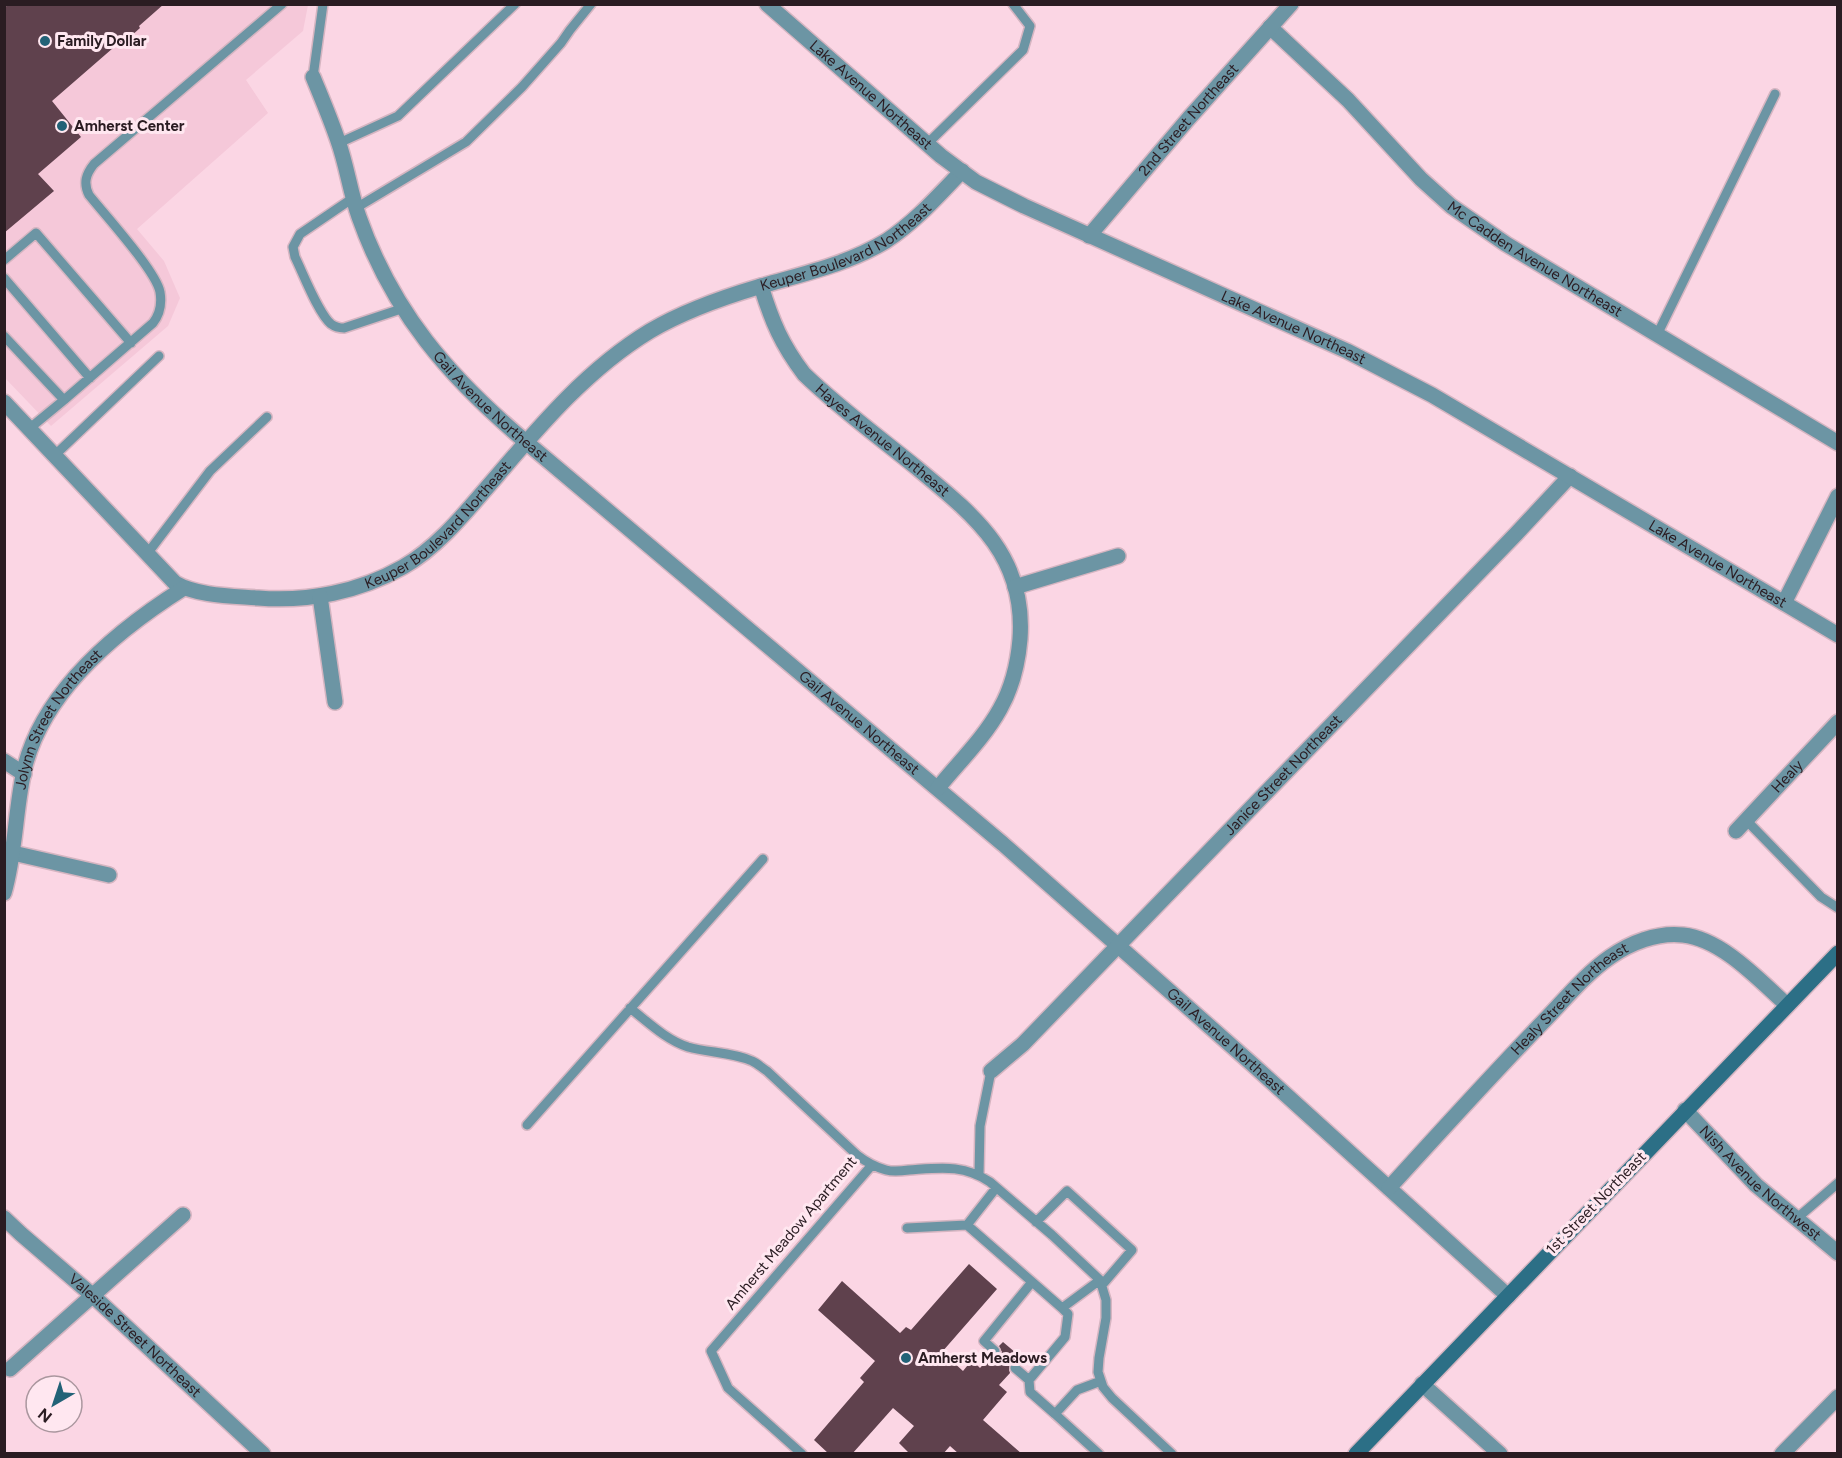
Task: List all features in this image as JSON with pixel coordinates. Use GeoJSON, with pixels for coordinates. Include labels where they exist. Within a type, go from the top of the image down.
{"type":"FeatureCollection","features":[{"type":"Feature","properties":{"kind":"main road","name":"1st Street Northeast"},"geometry":{"type":"LineString","coordinates":[[1356,1454],[1838,953]]}},
{"type":"Feature","properties":{"kind":"street","name":"2nd Street Northeast"},"geometry":{"type":"LineString","coordinates":[[1089,236],[1189,118],[1291,4]]}},
{"type":"Feature","properties":{"kind":"street","name":"Lake Avenue Northeast"},"geometry":{"type":"LineString","coordinates":[[773,7],[927,144],[976,182],[1089,236],[1356,355],[1431,395],[1838,635]]}},
{"type":"Feature","properties":{"kind":"street","name":"Mc Cadden Avenue Northeast"},"geometry":{"type":"LineString","coordinates":[[1270,27],[1348,100],[1421,179],[1451,206],[1506,244],[1838,443]]}},
{"type":"Feature","properties":{"kind":"street","name":"Gail Avenue Northeast"},"geometry":{"type":"LineString","coordinates":[[314,77],[339,143],[354,203],[387,282],[444,365],[472,394],[938,788],[1118,946],[1508,1296]]}},
{"type":"Feature","properties":{"kind":"street","name":"Keuper Boulevard Northeast"},"geometry":{"type":"LineString","coordinates":[[4,402],[175,584],[184,588],[226,596],[274,599],[320,596],[349,590],[366,585],[405,566],[442,536],[564,401],[602,366],[650,332],[716,300],[833,266],[867,251],[905,227],[962,171]]}},
{"type":"Feature","properties":{"kind":"street","name":"Hayes Avenue Northeast"},"geometry":{"type":"LineString","coordinates":[[761,286],[776,330],[804,374],[972,514],[998,547],[1015,587],[1021,627],[1019,654],[1007,695],[987,729],[938,788]]}},
{"type":"Feature","properties":{"kind":"street","name":"Janice Street Northeast"},"geometry":{"type":"LineString","coordinates":[[991,1071],[1023,1044],[1570,476]]}},
{"type":"Feature","properties":{"kind":"street"},"geometry":{"type":"LineString","coordinates":[[1784,603],[1838,496]]}},
{"type":"Feature","properties":{"kind":"street"},"geometry":{"type":"LineString","coordinates":[[1015,587],[1118,556]]}},
{"type":"Feature","properties":{"kind":"street","name":"Jolynn Street Northeast"},"geometry":{"type":"LineString","coordinates":[[4,893],[13,853],[24,774],[34,739],[55,702],[71,682],[121,633],[152,608],[184,588]]}},
{"type":"Feature","properties":{"kind":"street"},"geometry":{"type":"LineString","coordinates":[[320,596],[335,702]]}},
{"type":"Feature","properties":{"kind":"street","name":"Healy"},"geometry":{"type":"LineString","coordinates":[[1741,826],[1837,722]]}},
{"type":"Feature","properties":{"kind":"street"},"geometry":{"type":"LineString","coordinates":[[4,760],[24,774]]}},
{"type":"Feature","properties":{"kind":"street"},"geometry":{"type":"LineString","coordinates":[[13,853],[109,875]]}},
{"type":"Feature","properties":{"kind":"street","name":"Healy Street Northeast"},"geometry":{"type":"LineString","coordinates":[[1389,1188],[1515,1050],[1582,982],[1609,957],[1632,944],[1670,934],[1701,940],[1722,950],[1746,968],[1787,1005]]}},
{"type":"Feature","properties":{"kind":"street","name":"Nish Avenue Northwest"},"geometry":{"type":"LineString","coordinates":[[1685,1110],[1756,1185],[1838,1253]]}},
{"type":"Feature","properties":{"kind":"street"},"geometry":{"type":"LineString","coordinates":[[10,1369],[183,1215]]}},
{"type":"Feature","properties":{"kind":"street","name":"Valeside Street Northeast"},"geometry":{"type":"LineString","coordinates":[[4,1218],[92,1295],[263,1454]]}},
{"type":"Feature","properties":{"kind":"street"},"geometry":{"type":"LineString","coordinates":[[1422,1384],[1500,1454]]}},
{"type":"Feature","properties":{"kind":"street"},"geometry":{"type":"LineString","coordinates":[[1782,1454],[1838,1397]]}},
{"type":"Feature","properties":{"kind":"lane"},"geometry":{"type":"LineString","coordinates":[[30,428],[131,343],[157,318],[161,306],[160,292],[151,273],[89,195],[85,180],[88,171],[282,4]]}},
{"type":"Feature","properties":{"kind":"lane"},"geometry":{"type":"LineString","coordinates":[[314,77],[323,4]]}},
{"type":"Feature","properties":{"kind":"lane"},"geometry":{"type":"LineString","coordinates":[[339,143],[399,116],[515,4]]}},
{"type":"Feature","properties":{"kind":"lane"},"geometry":{"type":"LineString","coordinates":[[404,308],[344,328],[331,324],[322,312],[295,257],[293,247],[300,234],[466,142],[522,87],[561,43],[591,4]]}},
{"type":"Feature","properties":{"kind":"lane"},"geometry":{"type":"LineString","coordinates":[[927,144],[1023,50],[1030,27],[1012,4]]}},
{"type":"Feature","properties":{"kind":"lane"},"geometry":{"type":"LineString","coordinates":[[1657,335],[1775,94]]}},
{"type":"Feature","properties":{"kind":"lane"},"geometry":{"type":"LineString","coordinates":[[4,260],[36,233],[131,343]]}},
{"type":"Feature","properties":{"kind":"lane"},"geometry":{"type":"LineString","coordinates":[[4,278],[90,378]]}},
{"type":"Feature","properties":{"kind":"lane"},"geometry":{"type":"LineString","coordinates":[[4,336],[64,400]]}},
{"type":"Feature","properties":{"kind":"lane"},"geometry":{"type":"LineString","coordinates":[[55,455],[159,356]]}},
{"type":"Feature","properties":{"kind":"lane"},"geometry":{"type":"LineString","coordinates":[[147,554],[210,471],[267,417]]}},
{"type":"Feature","properties":{"kind":"lane"},"geometry":{"type":"LineString","coordinates":[[1741,826],[1821,897],[1838,908]]}},
{"type":"Feature","properties":{"kind":"lane"},"geometry":{"type":"LineString","coordinates":[[527,1125],[763,859]]}},
{"type":"Feature","properties":{"kind":"lane","name":"Amherst Meadow Apartment"},"geometry":{"type":"LineString","coordinates":[[630,1008],[678,1043],[690,1048],[754,1062],[792,1093],[857,1155],[872,1165],[711,1352],[728,1388],[802,1454]]}},
{"type":"Feature","properties":{"kind":"lane"},"geometry":{"type":"LineString","coordinates":[[979,1175],[980,1126],[991,1071]]}},
{"type":"Feature","properties":{"kind":"lane"},"geometry":{"type":"LineString","coordinates":[[872,1165],[888,1171],[955,1168],[979,1175],[1036,1222],[1101,1282],[1106,1309],[1098,1372],[1103,1387],[1172,1454]]}},
{"type":"Feature","properties":{"kind":"lane"},"geometry":{"type":"LineString","coordinates":[[1796,1219],[1838,1183]]}},
{"type":"Feature","properties":{"kind":"lane"},"geometry":{"type":"LineString","coordinates":[[968,1225],[996,1188]]}},
{"type":"Feature","properties":{"kind":"lane"},"geometry":{"type":"LineString","coordinates":[[1036,1222],[1067,1191],[1132,1250],[1101,1282],[1062,1308]]}},
{"type":"Feature","properties":{"kind":"lane"},"geometry":{"type":"LineString","coordinates":[[907,1228],[968,1225],[1068,1314],[1065,1337],[1029,1380]]}},
{"type":"Feature","properties":{"kind":"lane"},"geometry":{"type":"LineString","coordinates":[[995,1351],[984,1341],[1032,1282]]}},
{"type":"Feature","properties":{"kind":"lane"},"geometry":{"type":"LineString","coordinates":[[1015,1368],[1029,1380],[1030,1392],[1099,1454]]}},
{"type":"Feature","properties":{"kind":"lane"},"geometry":{"type":"LineString","coordinates":[[1055,1413],[1077,1390],[1101,1381]]}},
{"type":"Feature","properties":{"kind":"shaded area"},"geometry":{"type":"Polygon","coordinates":[[[5,5],[308,5],[303,31],[246,80],[268,113],[137,229],[164,261],[180,298],[168,326],[51,426],[5,378],[5,5]]]}},
{"type":"Feature","properties":{"kind":"building","name":"Amherst Center"},"geometry":{"type":"Polygon","coordinates":[[[9,4],[164,4],[130,37],[128,35],[52,101],[81,137],[38,174],[54,191],[4,233],[4,8],[9,4]]]}},
{"type":"Feature","properties":{"kind":"building","name":"Amherst Meadows"},"geometry":{"type":"Polygon","coordinates":[[[969,1264],[997,1289],[942,1352],[963,1371],[972,1360],[980,1368],[991,1356],[994,1358],[1000,1356],[1002,1352],[999,1346],[1003,1342],[1023,1359],[1019,1363],[1010,1364],[1010,1373],[999,1385],[1007,1392],[983,1420],[1022,1454],[959,1454],[950,1446],[943,1454],[910,1454],[899,1443],[914,1426],[893,1408],[852,1454],[829,1454],[814,1440],[864,1382],[860,1378],[875,1361],[818,1310],[842,1281],[900,1333],[906,1327],[911,1330],[969,1264]]]}},
{"type":"Feature","properties":{"kind":"place","name":"Family Dollar"},"geometry":{"type":"Point","coordinates":[45,41]}},
{"type":"Feature","properties":{"kind":"place","name":"Amherst Center"},"geometry":{"type":"Point","coordinates":[62,126]}},
{"type":"Feature","properties":{"kind":"place","name":"Amherst Meadows"},"geometry":{"type":"Point","coordinates":[906,1358]}}]}
